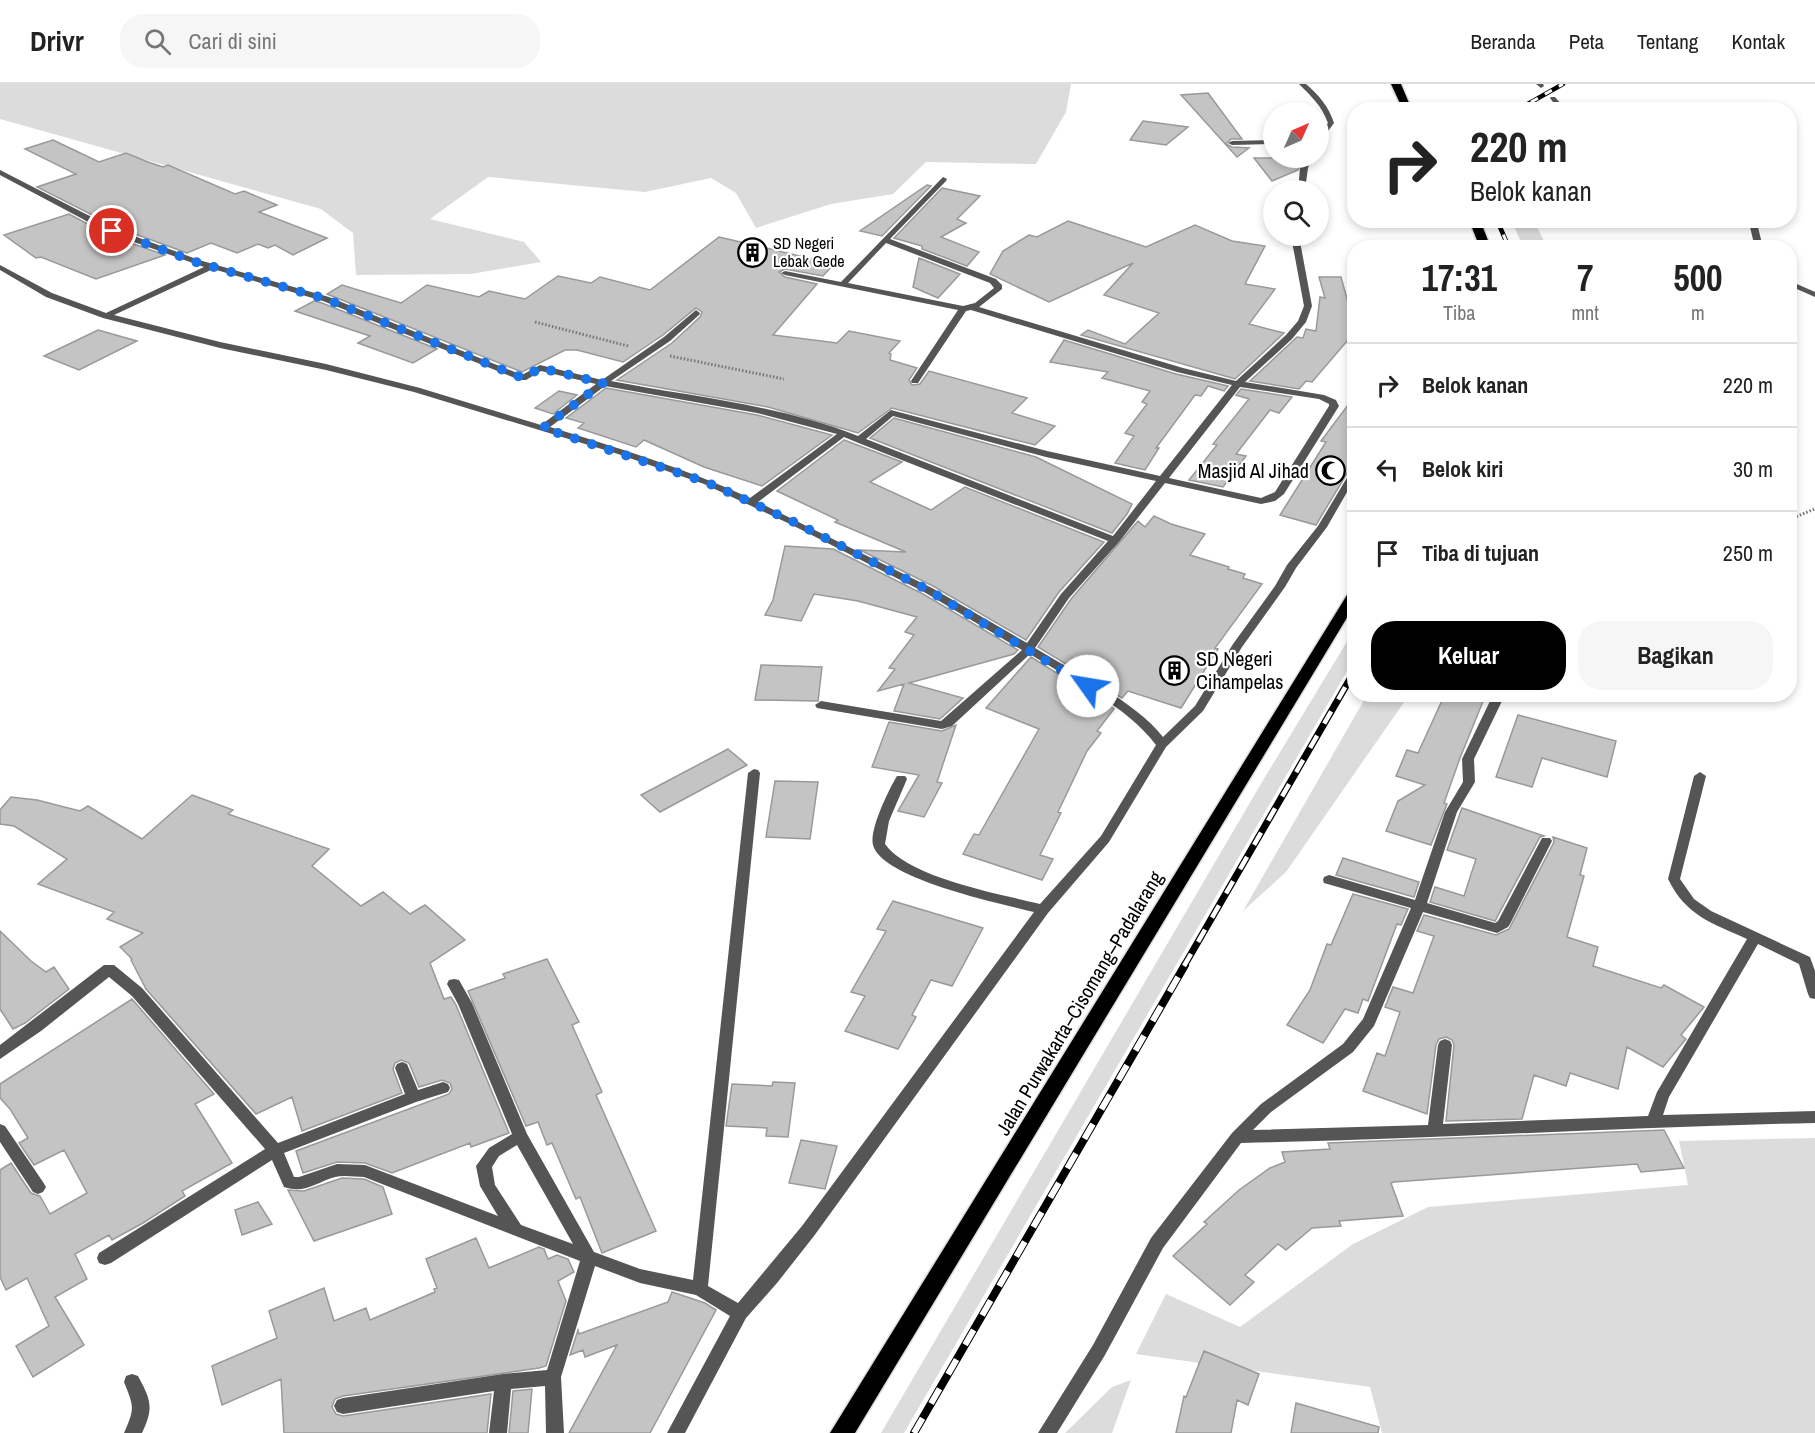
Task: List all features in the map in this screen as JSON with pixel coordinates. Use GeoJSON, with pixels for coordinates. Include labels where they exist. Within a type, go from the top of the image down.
{"type":"FeatureCollection","features":[{"type":"Feature","properties":{"kind":"highway"},"geometry":{"type":"LineString","coordinates":[[1396,84],[1404,102]]}},
{"type":"Feature","properties":{"kind":"highway","name":"Jalan Purwakarta–Cisomang–Padalarang"},"geometry":{"type":"LineString","coordinates":[[842,1433],[1347,606]]}},
{"type":"Feature","properties":{"kind":"street"},"geometry":{"type":"LineString","coordinates":[[1302,84],[1319,102]]}},
{"type":"Feature","properties":{"kind":"street"},"geometry":{"type":"LineString","coordinates":[[1553,98],[1556,102]]}},
{"type":"Feature","properties":{"kind":"street"},"geometry":{"type":"LineString","coordinates":[[1232,143],[1263,142]]}},
{"type":"Feature","properties":{"kind":"street"},"geometry":{"type":"LineString","coordinates":[[0,172],[112,231],[213,266],[326,299],[523,378],[540,368],[603,383],[770,411],[843,434],[1115,540]]}},
{"type":"Feature","properties":{"kind":"street"},"geometry":{"type":"LineString","coordinates":[[842,285],[887,241],[943,179]]}},
{"type":"Feature","properties":{"kind":"street"},"geometry":{"type":"LineString","coordinates":[[887,241],[993,281],[998,285],[998,289],[974,308]]}},
{"type":"Feature","properties":{"kind":"street"},"geometry":{"type":"LineString","coordinates":[[821,705],[942,725],[948,723],[1029,649],[1065,597],[1115,540],[1238,384],[1289,337],[1306,314],[1308,306],[1297,246]]}},
{"type":"Feature","properties":{"kind":"street"},"geometry":{"type":"LineString","coordinates":[[106,316],[213,266]]}},
{"type":"Feature","properties":{"kind":"street"},"geometry":{"type":"LineString","coordinates":[[1,268],[49,295],[106,316],[220,345],[326,367],[417,390],[543,428],[706,482],[928,590],[1128,710],[1148,726],[1162,744]]}},
{"type":"Feature","properties":{"kind":"street"},"geometry":{"type":"LineString","coordinates":[[785,273],[963,309],[974,308],[1152,363],[1238,384],[1321,398],[1333,402],[1334,406],[1279,494],[1271,500],[1261,501],[1046,454],[891,413],[859,440]]}},
{"type":"Feature","properties":{"kind":"street"},"geometry":{"type":"LineString","coordinates":[[1797,286],[1815,295]]}},
{"type":"Feature","properties":{"kind":"street"},"geometry":{"type":"LineString","coordinates":[[915,381],[963,309]]}},
{"type":"Feature","properties":{"kind":"street"},"geometry":{"type":"LineString","coordinates":[[543,428],[667,339],[696,313]]}},
{"type":"Feature","properties":{"kind":"street"},"geometry":{"type":"LineString","coordinates":[[751,502],[843,434]]}},
{"type":"Feature","properties":{"kind":"street"},"geometry":{"type":"LineString","coordinates":[[676,1433],[740,1313],[808,1231],[1043,909],[1105,839],[1162,744],[1198,708],[1237,646],[1280,587],[1291,567],[1322,527],[1347,485]]}},
{"type":"Feature","properties":{"kind":"street"},"geometry":{"type":"LineString","coordinates":[[1047,1433],[1099,1350],[1156,1243],[1237,1137],[1266,1108],[1348,1048],[1369,1022],[1419,906],[1451,812],[1469,782],[1468,759],[1496,702]]}},
{"type":"Feature","properties":{"kind":"street"},"geometry":{"type":"LineString","coordinates":[[700,1290],[754,774]]}},
{"type":"Feature","properties":{"kind":"street"},"geometry":{"type":"LineString","coordinates":[[1700,776],[1674,879],[1680,891],[1689,902],[1706,914],[1810,962],[1815,994]]}},
{"type":"Feature","properties":{"kind":"street"},"geometry":{"type":"LineString","coordinates":[[901,779],[881,831],[879,843],[886,856],[912,873],[1043,909]]}},
{"type":"Feature","properties":{"kind":"street"},"geometry":{"type":"LineString","coordinates":[[1329,880],[1497,928],[1503,924],[1546,841]]}},
{"type":"Feature","properties":{"kind":"street"},"geometry":{"type":"LineString","coordinates":[[1654,1121],[1662,1096],[1755,937]]}},
{"type":"Feature","properties":{"kind":"street"},"geometry":{"type":"LineString","coordinates":[[0,1053],[109,969],[137,992],[275,1150],[289,1182],[299,1184],[337,1170],[365,1171],[589,1258],[640,1276],[700,1290],[740,1313]]}},
{"type":"Feature","properties":{"kind":"street"},"geometry":{"type":"LineString","coordinates":[[454,984],[465,1003],[520,1136],[589,1258],[553,1377],[555,1433]]}},
{"type":"Feature","properties":{"kind":"street"},"geometry":{"type":"LineString","coordinates":[[1435,1132],[1445,1045]]}},
{"type":"Feature","properties":{"kind":"street"},"geometry":{"type":"LineString","coordinates":[[402,1068],[413,1097]]}},
{"type":"Feature","properties":{"kind":"street"},"geometry":{"type":"LineString","coordinates":[[105,1258],[275,1150],[413,1097],[443,1088]]}},
{"type":"Feature","properties":{"kind":"street"},"geometry":{"type":"LineString","coordinates":[[1237,1137],[1435,1132],[1654,1121],[1815,1117]]}},
{"type":"Feature","properties":{"kind":"street"},"geometry":{"type":"LineString","coordinates":[[0,1130],[38,1187]]}},
{"type":"Feature","properties":{"kind":"street"},"geometry":{"type":"LineString","coordinates":[[515,1230],[488,1186],[484,1166],[494,1152],[520,1136]]}},
{"type":"Feature","properties":{"kind":"street"},"geometry":{"type":"LineString","coordinates":[[344,1406],[503,1382],[553,1377]]}},
{"type":"Feature","properties":{"kind":"street"},"geometry":{"type":"LineString","coordinates":[[132,1382],[144,1404],[134,1433]]}},
{"type":"Feature","properties":{"kind":"street"},"geometry":{"type":"LineString","coordinates":[[498,1433],[503,1382]]}},
{"type":"Feature","properties":{"kind":"path"},"geometry":{"type":"LineString","coordinates":[[1797,516],[1815,509]]}},
{"type":"Feature","properties":{"kind":"shaded area"},"geometry":{"type":"Polygon","coordinates":[[[0,84],[1071,84],[1066,112],[1036,164],[926,162],[893,194],[831,204],[756,228],[736,193],[711,178],[645,192],[488,177],[430,219],[524,242],[541,262],[471,274],[356,275],[353,233],[321,209],[0,119],[0,84]]]}},
{"type":"Feature","properties":{"kind":"shaded area"},"geometry":{"type":"Polygon","coordinates":[[[1515,228],[1538,228],[1544,240],[1520,240],[1515,228]]]}},
{"type":"Feature","properties":{"kind":"shaded area"},"geometry":{"type":"Polygon","coordinates":[[[1347,642],[1347,671],[904,1433],[881,1433],[1262,782],[1347,642]]]}},
{"type":"Feature","properties":{"kind":"shaded area"},"geometry":{"type":"Polygon","coordinates":[[[1363,702],[1404,702],[1286,872],[1243,911],[1363,702]]]}},
{"type":"Feature","properties":{"kind":"shaded area"},"geometry":{"type":"Polygon","coordinates":[[[1815,1138],[1815,1433],[1382,1433],[1370,1387],[1136,1354],[1166,1294],[1240,1327],[1353,1244],[1428,1207],[1688,1185],[1679,1141],[1815,1138]]]}},
{"type":"Feature","properties":{"kind":"shaded area"},"geometry":{"type":"Polygon","coordinates":[[[1131,1380],[1112,1433],[1065,1433],[1112,1387],[1131,1380]]]}},
{"type":"Feature","properties":{"kind":"building"},"geometry":{"type":"Polygon","coordinates":[[[1208,93],[1242,139],[1231,139],[1226,144],[1232,147],[1249,148],[1237,157],[1181,95],[1208,93]]]}},
{"type":"Feature","properties":{"kind":"building"},"geometry":{"type":"Polygon","coordinates":[[[1143,121],[1188,127],[1166,145],[1130,140],[1143,121]]]}},
{"type":"Feature","properties":{"kind":"building"},"geometry":{"type":"Polygon","coordinates":[[[53,140],[99,162],[126,153],[163,167],[168,165],[235,194],[244,191],[277,205],[259,212],[327,238],[293,255],[275,245],[268,248],[258,244],[237,253],[211,243],[187,253],[116,227],[37,187],[76,174],[25,149],[53,140]]]}},
{"type":"Feature","properties":{"kind":"building"},"geometry":{"type":"Polygon","coordinates":[[[1254,158],[1263,158],[1263,168],[1299,168],[1298,170],[1271,180],[1254,158]]]}},
{"type":"Feature","properties":{"kind":"building"},"geometry":{"type":"Polygon","coordinates":[[[927,185],[931,186],[882,236],[860,231],[927,185]]]}},
{"type":"Feature","properties":{"kind":"building"},"geometry":{"type":"Polygon","coordinates":[[[942,188],[980,196],[957,219],[966,223],[941,237],[979,252],[967,266],[922,249],[922,246],[894,238],[942,188]]]}},
{"type":"Feature","properties":{"kind":"building"},"geometry":{"type":"Polygon","coordinates":[[[69,214],[108,235],[165,255],[96,279],[41,257],[36,258],[4,235],[69,214]]]}},
{"type":"Feature","properties":{"kind":"building"},"geometry":{"type":"Polygon","coordinates":[[[1068,221],[1146,247],[1195,225],[1232,241],[1265,246],[1245,284],[1275,289],[1249,324],[1284,333],[1235,379],[1081,335],[1088,330],[1125,344],[1159,313],[1104,295],[1133,263],[1049,302],[990,274],[1003,251],[1029,235],[1037,237],[1068,221]]]}},
{"type":"Feature","properties":{"kind":"building"},"geometry":{"type":"Polygon","coordinates":[[[719,237],[834,264],[823,276],[785,269],[779,272],[785,277],[817,284],[773,335],[837,343],[849,331],[900,341],[889,353],[891,354],[890,360],[917,368],[909,380],[912,385],[920,384],[929,371],[1027,398],[1012,413],[1055,426],[1035,445],[892,408],[858,433],[768,407],[617,380],[672,343],[700,317],[702,312],[696,308],[663,335],[623,362],[577,350],[565,350],[522,372],[327,294],[342,285],[401,303],[427,285],[479,297],[489,291],[525,299],[558,276],[591,283],[600,277],[650,290],[719,237]]]}},
{"type":"Feature","properties":{"kind":"building"},"geometry":{"type":"Polygon","coordinates":[[[919,258],[960,274],[938,298],[913,287],[919,258]]]}},
{"type":"Feature","properties":{"kind":"building"},"geometry":{"type":"Polygon","coordinates":[[[1319,277],[1341,277],[1347,299],[1347,341],[1312,382],[1306,381],[1299,389],[1250,381],[1297,337],[1303,338],[1306,329],[1316,331],[1320,297],[1325,298],[1319,277]]]}},
{"type":"Feature","properties":{"kind":"building"},"geometry":{"type":"Polygon","coordinates":[[[314,301],[437,349],[413,363],[358,343],[370,336],[295,311],[314,301]]]}},
{"type":"Feature","properties":{"kind":"building"},"geometry":{"type":"Polygon","coordinates":[[[98,330],[137,341],[79,370],[44,356],[98,330]]]}},
{"type":"Feature","properties":{"kind":"building"},"geometry":{"type":"Polygon","coordinates":[[[1064,340],[1176,374],[1228,386],[1224,391],[1208,386],[1201,396],[1195,395],[1156,448],[1159,448],[1145,470],[1115,463],[1134,436],[1125,433],[1147,404],[1142,402],[1150,391],[1102,378],[1108,372],[1050,362],[1064,340]]]}},
{"type":"Feature","properties":{"kind":"building"},"geometry":{"type":"Polygon","coordinates":[[[606,388],[757,415],[832,435],[762,486],[704,467],[644,440],[636,447],[578,428],[584,423],[566,418],[606,388]]]}},
{"type":"Feature","properties":{"kind":"building"},"geometry":{"type":"Polygon","coordinates":[[[1241,389],[1292,397],[1279,413],[1270,410],[1236,454],[1246,456],[1223,487],[1189,480],[1217,445],[1213,444],[1249,399],[1236,395],[1241,389]]]}},
{"type":"Feature","properties":{"kind":"building"},"geometry":{"type":"Polygon","coordinates":[[[559,391],[577,395],[553,414],[535,408],[559,391]]]}},
{"type":"Feature","properties":{"kind":"building"},"geometry":{"type":"Polygon","coordinates":[[[1347,406],[1347,473],[1316,525],[1280,515],[1326,442],[1321,441],[1347,406]]]}},
{"type":"Feature","properties":{"kind":"building"},"geometry":{"type":"Polygon","coordinates":[[[894,418],[1036,457],[1132,504],[1112,533],[870,438],[894,418]]]}},
{"type":"Feature","properties":{"kind":"building"},"geometry":{"type":"Polygon","coordinates":[[[844,440],[902,462],[870,482],[931,510],[965,487],[1104,542],[1059,592],[1026,640],[933,586],[860,550],[906,552],[835,522],[838,520],[777,491],[844,440]]]}},
{"type":"Feature","properties":{"kind":"building"},"geometry":{"type":"Polygon","coordinates":[[[1154,516],[1171,524],[1205,534],[1190,555],[1229,567],[1228,569],[1245,574],[1243,578],[1262,584],[1215,648],[1218,649],[1181,708],[1128,691],[1122,698],[1038,647],[1071,599],[1138,521],[1145,527],[1154,516]]]}},
{"type":"Feature","properties":{"kind":"building"},"geometry":{"type":"Polygon","coordinates":[[[785,546],[833,549],[923,594],[1018,650],[1014,654],[909,683],[963,698],[940,719],[894,711],[904,684],[878,691],[895,669],[889,668],[914,635],[905,632],[917,617],[858,601],[814,594],[801,621],[765,615],[773,600],[785,546]]]}},
{"type":"Feature","properties":{"kind":"building"},"geometry":{"type":"Polygon","coordinates":[[[1031,657],[1114,709],[1097,731],[1101,733],[1087,751],[1058,812],[1061,813],[1040,855],[1053,859],[1042,880],[963,854],[974,834],[979,835],[1039,729],[986,708],[1031,657]]]}},
{"type":"Feature","properties":{"kind":"building"},"geometry":{"type":"Polygon","coordinates":[[[761,665],[822,667],[818,701],[755,700],[761,665]]]}},
{"type":"Feature","properties":{"kind":"building"},"geometry":{"type":"Polygon","coordinates":[[[1441,702],[1483,702],[1460,758],[1444,803],[1447,804],[1431,845],[1386,831],[1398,801],[1425,785],[1396,776],[1407,750],[1418,753],[1441,702]]]}},
{"type":"Feature","properties":{"kind":"building"},"geometry":{"type":"Polygon","coordinates":[[[1518,715],[1616,741],[1607,777],[1542,758],[1532,787],[1496,777],[1518,715]]]}},
{"type":"Feature","properties":{"kind":"building"},"geometry":{"type":"Polygon","coordinates":[[[889,722],[942,731],[956,725],[937,782],[942,783],[924,817],[898,811],[919,775],[872,767],[889,722]]]}},
{"type":"Feature","properties":{"kind":"building"},"geometry":{"type":"Polygon","coordinates":[[[728,749],[747,765],[660,812],[641,795],[728,749]]]}},
{"type":"Feature","properties":{"kind":"building"},"geometry":{"type":"Polygon","coordinates":[[[775,781],[818,782],[810,839],[766,837],[775,781]]]}},
{"type":"Feature","properties":{"kind":"building"},"geometry":{"type":"Polygon","coordinates":[[[192,795],[233,810],[228,814],[329,849],[312,866],[361,906],[383,892],[410,914],[425,905],[465,940],[430,963],[444,999],[451,997],[456,1005],[509,1133],[471,1147],[470,1143],[392,1173],[365,1163],[337,1162],[303,1173],[296,1151],[449,1094],[452,1089],[450,1083],[442,1080],[419,1087],[409,1063],[401,1060],[395,1063],[393,1069],[402,1093],[302,1131],[292,1097],[256,1114],[146,989],[132,959],[120,947],[143,933],[107,919],[114,912],[38,884],[67,859],[14,826],[0,824],[0,810],[11,797],[37,800],[80,811],[88,806],[142,839],[192,795]]]}},
{"type":"Feature","properties":{"kind":"building"},"geometry":{"type":"Polygon","coordinates":[[[1462,808],[1544,836],[1540,837],[1495,921],[1430,902],[1435,887],[1464,896],[1476,859],[1447,850],[1462,808]]]}},
{"type":"Feature","properties":{"kind":"building"},"geometry":{"type":"Polygon","coordinates":[[[1553,837],[1587,848],[1580,875],[1584,876],[1567,937],[1598,947],[1593,966],[1661,988],[1664,985],[1704,1007],[1681,1035],[1686,1039],[1663,1067],[1627,1047],[1618,1089],[1570,1073],[1566,1086],[1534,1075],[1522,1119],[1446,1121],[1454,1045],[1452,1040],[1446,1037],[1439,1039],[1436,1045],[1427,1114],[1363,1091],[1377,1053],[1385,1056],[1400,1012],[1385,1007],[1393,987],[1413,993],[1434,936],[1417,931],[1424,915],[1496,935],[1509,929],[1554,842],[1553,837]]]}},
{"type":"Feature","properties":{"kind":"building"},"geometry":{"type":"Polygon","coordinates":[[[1343,858],[1419,882],[1414,897],[1336,875],[1343,858]]]}},
{"type":"Feature","properties":{"kind":"building"},"geometry":{"type":"Polygon","coordinates":[[[1353,894],[1408,909],[1401,925],[1397,924],[1368,1001],[1363,999],[1358,1013],[1345,1009],[1323,1043],[1287,1025],[1310,990],[1327,944],[1331,945],[1353,894]]]}},
{"type":"Feature","properties":{"kind":"building"},"geometry":{"type":"Polygon","coordinates":[[[893,901],[983,928],[952,986],[931,980],[912,1015],[916,1017],[898,1049],[845,1031],[865,996],[851,992],[886,931],[877,929],[893,901]]]}},
{"type":"Feature","properties":{"kind":"building"},"geometry":{"type":"Polygon","coordinates":[[[0,931],[46,972],[54,967],[69,989],[25,1023],[13,1029],[0,1009],[0,931]]]}},
{"type":"Feature","properties":{"kind":"building"},"geometry":{"type":"Polygon","coordinates":[[[547,959],[579,1022],[572,1025],[602,1092],[596,1095],[656,1231],[602,1253],[580,1197],[576,1199],[552,1143],[547,1145],[538,1122],[526,1126],[468,991],[505,978],[503,974],[547,959]]]}},
{"type":"Feature","properties":{"kind":"building"},"geometry":{"type":"Polygon","coordinates":[[[132,999],[214,1094],[195,1104],[232,1163],[182,1191],[185,1196],[143,1223],[112,1240],[109,1235],[75,1254],[87,1279],[55,1297],[84,1345],[33,1377],[16,1346],[49,1326],[27,1278],[6,1290],[0,1277],[0,1170],[11,1163],[31,1193],[40,1196],[50,1214],[87,1193],[64,1150],[34,1165],[19,1143],[28,1138],[10,1109],[0,1098],[0,1084],[132,999]]]}},
{"type":"Feature","properties":{"kind":"building"},"geometry":{"type":"Polygon","coordinates":[[[773,1082],[795,1083],[788,1137],[766,1136],[767,1128],[726,1126],[732,1084],[772,1086],[773,1082]]]}},
{"type":"Feature","properties":{"kind":"building"},"geometry":{"type":"Polygon","coordinates":[[[1664,1130],[1684,1168],[1641,1172],[1637,1164],[1391,1183],[1403,1216],[1339,1221],[1341,1226],[1312,1228],[1286,1250],[1278,1244],[1245,1275],[1254,1282],[1230,1305],[1173,1256],[1207,1224],[1204,1222],[1239,1190],[1270,1168],[1285,1162],[1282,1152],[1330,1149],[1328,1143],[1664,1130]]]}},
{"type":"Feature","properties":{"kind":"building"},"geometry":{"type":"Polygon","coordinates":[[[801,1140],[837,1146],[825,1189],[789,1183],[801,1140]]]}},
{"type":"Feature","properties":{"kind":"building"},"geometry":{"type":"Polygon","coordinates":[[[342,1178],[364,1179],[383,1187],[392,1214],[314,1241],[288,1190],[304,1191],[342,1178]]]}},
{"type":"Feature","properties":{"kind":"building"},"geometry":{"type":"Polygon","coordinates":[[[258,1202],[272,1224],[242,1235],[235,1210],[258,1202]]]}},
{"type":"Feature","properties":{"kind":"building"},"geometry":{"type":"Polygon","coordinates":[[[476,1238],[489,1268],[539,1247],[544,1249],[548,1259],[557,1255],[568,1259],[574,1272],[558,1281],[566,1301],[546,1366],[343,1396],[335,1399],[332,1407],[336,1414],[343,1416],[491,1394],[487,1433],[284,1433],[281,1379],[222,1405],[212,1366],[277,1338],[269,1311],[324,1288],[334,1321],[366,1308],[370,1320],[435,1292],[434,1289],[437,1288],[426,1259],[476,1238]]]}},
{"type":"Feature","properties":{"kind":"building"},"geometry":{"type":"Polygon","coordinates":[[[672,1292],[705,1303],[716,1310],[650,1433],[569,1433],[617,1345],[585,1357],[583,1350],[570,1355],[578,1330],[579,1334],[668,1302],[672,1292]]]}},
{"type":"Feature","properties":{"kind":"building"},"geometry":{"type":"Polygon","coordinates":[[[1204,1351],[1259,1374],[1248,1405],[1237,1400],[1231,1433],[1176,1433],[1184,1396],[1186,1397],[1204,1351]]]}},
{"type":"Feature","properties":{"kind":"building"},"geometry":{"type":"Polygon","coordinates":[[[532,1389],[528,1433],[509,1433],[513,1391],[532,1389]]]}},
{"type":"Feature","properties":{"kind":"building"},"geometry":{"type":"Polygon","coordinates":[[[1296,1403],[1379,1427],[1378,1433],[1291,1433],[1296,1403]]]}},
{"type":"Feature","properties":{"kind":"railway"},"geometry":{"type":"LineString","coordinates":[[1531,102],[1563,84]]}},
{"type":"Feature","properties":{"kind":"railway"},"geometry":{"type":"LineString","coordinates":[[1500,228],[1506,240]]}},
{"type":"Feature","properties":{"kind":"railway"},"geometry":{"type":"LineString","coordinates":[[1184,966],[1347,684]]}},
{"type":"Feature","properties":{"kind":"railway"},"geometry":{"type":"LineString","coordinates":[[914,1433],[1185,965]]}},
{"type":"Feature","properties":{"kind":"place","name":"SD Negeri Lebak Gede"},"geometry":{"type":"Point","coordinates":[752,252]}},
{"type":"Feature","properties":{"kind":"place","name":"Masjid Al Jihad"},"geometry":{"type":"Point","coordinates":[1330,470]}},
{"type":"Feature","properties":{"kind":"place","name":"SD Negeri Cihampelas"},"geometry":{"type":"Point","coordinates":[1175,670]}},
{"type":"Feature","properties":{"kind":"route"},"geometry":{"type":"LineString","coordinates":[[112,231],[196,262],[326,299],[423,340],[523,378],[540,368],[603,383],[543,428],[706,482],[794,522],[928,590],[1088,686]]}}]}
